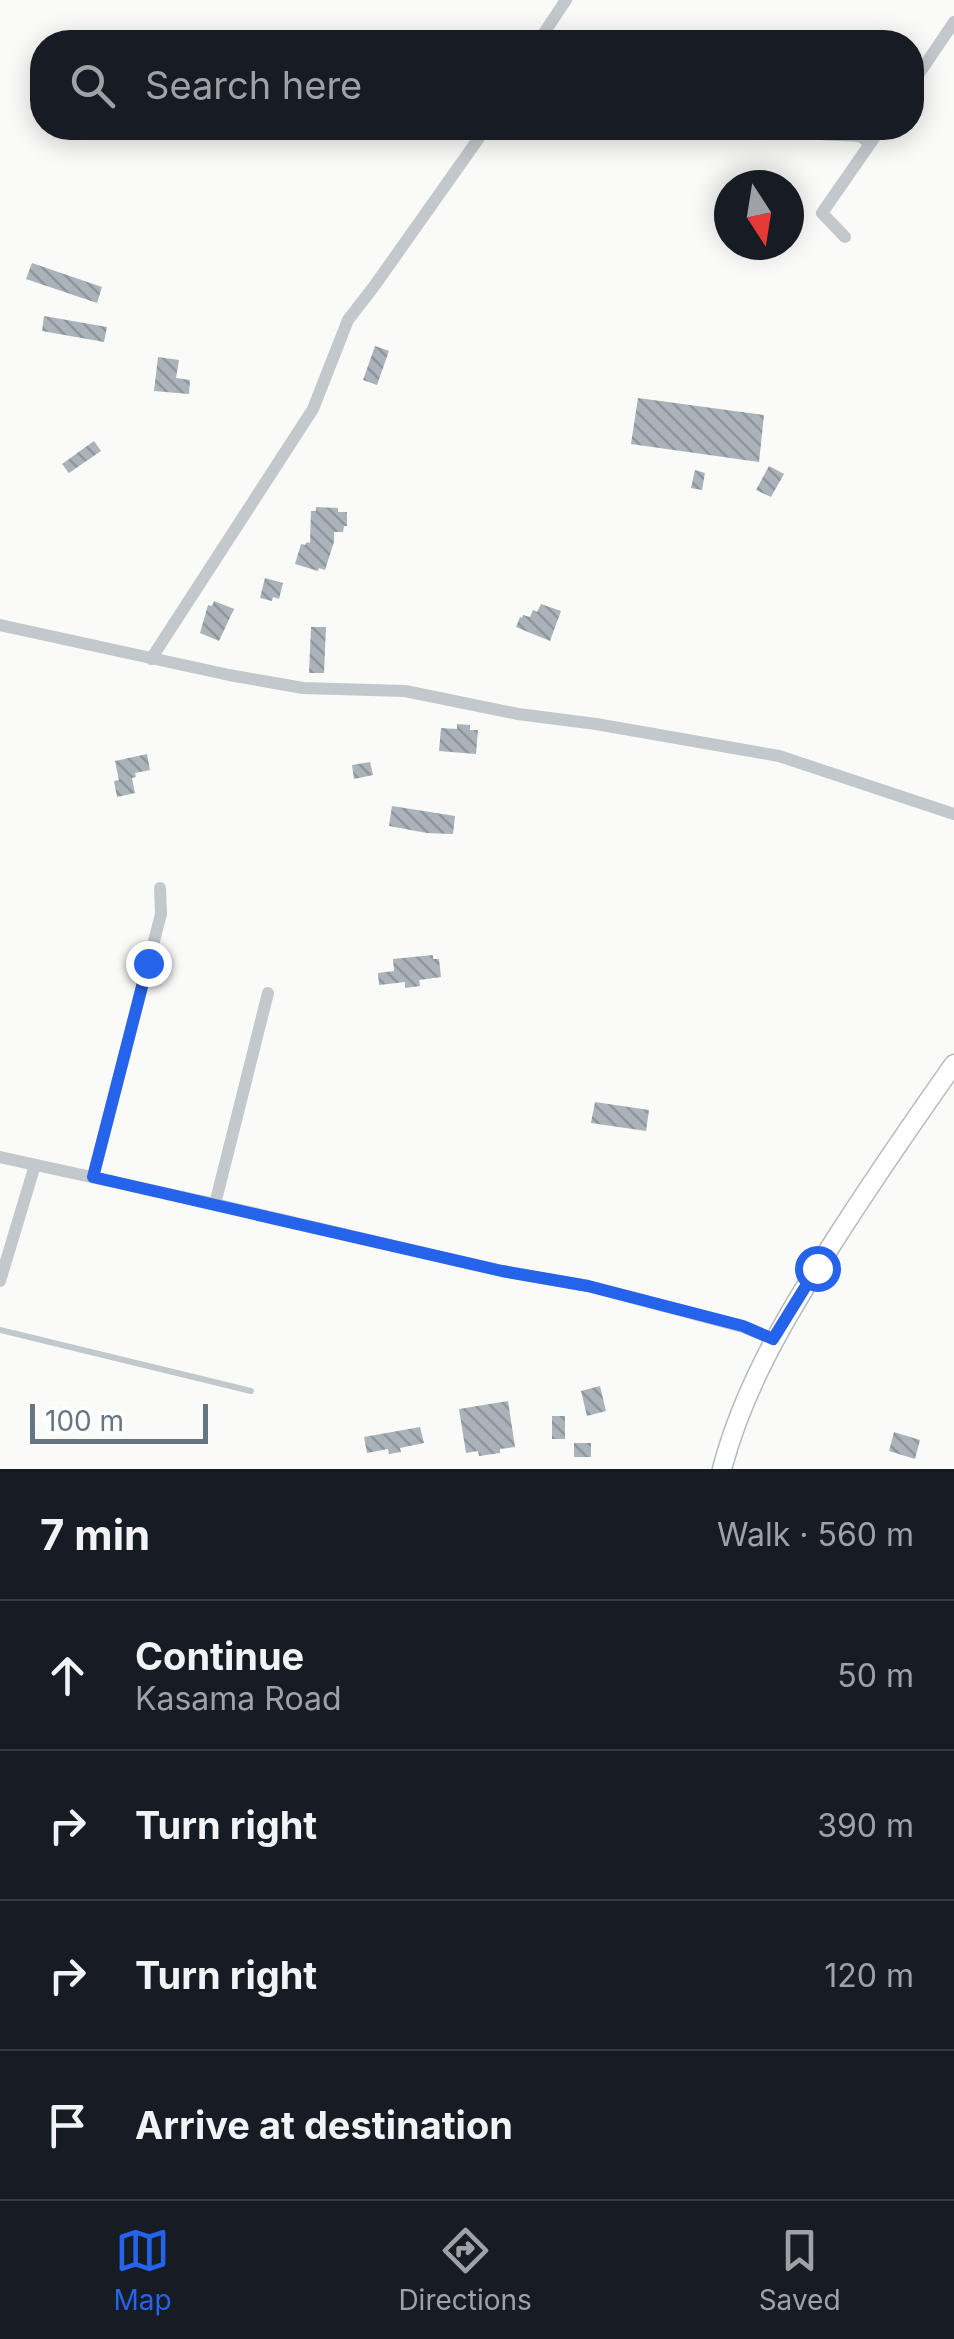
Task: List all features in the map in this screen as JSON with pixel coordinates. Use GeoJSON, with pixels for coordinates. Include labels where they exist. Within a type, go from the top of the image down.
{"type":"FeatureCollection","features":[{"type":"Feature","properties":{"kind":"street"},"geometry":{"type":"LineString","coordinates":[[546,30],[566,0]]}},
{"type":"Feature","properties":{"kind":"street"},"geometry":{"type":"LineString","coordinates":[[924,66],[954,22]]}},
{"type":"Feature","properties":{"kind":"street"},"geometry":{"type":"LineString","coordinates":[[150,658],[313,409],[348,320],[477,140]]}},
{"type":"Feature","properties":{"kind":"street"},"geometry":{"type":"LineString","coordinates":[[866,140],[870,143]]}},
{"type":"Feature","properties":{"kind":"street"},"geometry":{"type":"LineString","coordinates":[[845,237],[822,212],[872,140]]}},
{"type":"Feature","properties":{"kind":"street"},"geometry":{"type":"LineString","coordinates":[[0,625],[303,688],[405,691],[518,714],[779,756],[954,814]]}},
{"type":"Feature","properties":{"kind":"street"},"geometry":{"type":"LineString","coordinates":[[93,1177],[161,914],[160,888]]}},
{"type":"Feature","properties":{"kind":"street"},"geometry":{"type":"LineString","coordinates":[[215,1204],[268,993]]}},
{"type":"Feature","properties":{"kind":"street"},"geometry":{"type":"LineString","coordinates":[[722,1469],[773,1339],[867,1188],[954,1064]]}},
{"type":"Feature","properties":{"kind":"street"},"geometry":{"type":"LineString","coordinates":[[0,1157],[502,1271],[588,1286],[743,1326],[773,1339]]}},
{"type":"Feature","properties":{"kind":"street"},"geometry":{"type":"LineString","coordinates":[[0,1282],[35,1164]]}},
{"type":"Feature","properties":{"kind":"lane"},"geometry":{"type":"LineString","coordinates":[[0,1330],[250,1392]]}},
{"type":"Feature","properties":{"kind":"building"},"geometry":{"type":"Polygon","coordinates":[[[32,263],[102,287],[97,303],[26,279],[32,263]]]}},
{"type":"Feature","properties":{"kind":"building"},"geometry":{"type":"Polygon","coordinates":[[[44,316],[107,327],[104,342],[42,331],[44,316]]]}},
{"type":"Feature","properties":{"kind":"building"},"geometry":{"type":"Polygon","coordinates":[[[375,346],[389,351],[377,385],[363,380],[375,346]]]}},
{"type":"Feature","properties":{"kind":"building"},"geometry":{"type":"Polygon","coordinates":[[[158,357],[179,360],[176,378],[190,380],[189,394],[154,391],[158,357]]]}},
{"type":"Feature","properties":{"kind":"building"},"geometry":{"type":"Polygon","coordinates":[[[638,398],[764,415],[759,462],[631,444],[638,398]]]}},
{"type":"Feature","properties":{"kind":"building"},"geometry":{"type":"Polygon","coordinates":[[[94,441],[101,451],[69,473],[62,464],[94,441]]]}},
{"type":"Feature","properties":{"kind":"building"},"geometry":{"type":"Polygon","coordinates":[[[769,466],[784,474],[771,497],[756,490],[769,466]]]}},
{"type":"Feature","properties":{"kind":"building"},"geometry":{"type":"Polygon","coordinates":[[[695,470],[705,473],[702,490],[691,488],[695,470]]]}},
{"type":"Feature","properties":{"kind":"building"},"geometry":{"type":"Polygon","coordinates":[[[316,507],[347,512],[347,526],[343,532],[334,532],[325,570],[318,571],[295,564],[301,544],[310,543],[311,511],[316,511],[316,507]]]}},
{"type":"Feature","properties":{"kind":"building"},"geometry":{"type":"Polygon","coordinates":[[[265,578],[283,583],[279,599],[260,598],[265,578]]]}},
{"type":"Feature","properties":{"kind":"building"},"geometry":{"type":"Polygon","coordinates":[[[214,601],[234,609],[219,641],[200,633],[208,605],[212,606],[214,601]]]}},
{"type":"Feature","properties":{"kind":"building"},"geometry":{"type":"Polygon","coordinates":[[[541,604],[561,611],[550,641],[516,627],[520,617],[530,617],[541,604]]]}},
{"type":"Feature","properties":{"kind":"building"},"geometry":{"type":"Polygon","coordinates":[[[311,627],[326,627],[324,673],[309,673],[311,627]]]}},
{"type":"Feature","properties":{"kind":"building"},"geometry":{"type":"Polygon","coordinates":[[[457,724],[478,730],[476,754],[439,751],[441,728],[457,729],[457,724]]]}},
{"type":"Feature","properties":{"kind":"building"},"geometry":{"type":"Polygon","coordinates":[[[147,754],[150,770],[135,773],[135,793],[117,797],[115,761],[147,754]]]}},
{"type":"Feature","properties":{"kind":"building"},"geometry":{"type":"Polygon","coordinates":[[[370,762],[373,775],[354,779],[352,765],[370,762]]]}},
{"type":"Feature","properties":{"kind":"building"},"geometry":{"type":"Polygon","coordinates":[[[392,806],[455,816],[453,834],[389,826],[392,806]]]}},
{"type":"Feature","properties":{"kind":"building"},"geometry":{"type":"Polygon","coordinates":[[[433,955],[433,959],[439,959],[441,977],[419,980],[420,986],[405,988],[405,982],[379,985],[378,973],[394,971],[393,959],[433,955]]]}},
{"type":"Feature","properties":{"kind":"building"},"geometry":{"type":"Polygon","coordinates":[[[595,1102],[649,1110],[646,1131],[591,1123],[595,1102]]]}},
{"type":"Feature","properties":{"kind":"building"},"geometry":{"type":"Polygon","coordinates":[[[600,1386],[606,1411],[587,1416],[581,1391],[600,1386]]]}},
{"type":"Feature","properties":{"kind":"building"},"geometry":{"type":"Polygon","coordinates":[[[508,1401],[515,1447],[479,1456],[478,1451],[466,1453],[459,1409],[508,1401]]]}},
{"type":"Feature","properties":{"kind":"building"},"geometry":{"type":"Polygon","coordinates":[[[552,1416],[565,1416],[565,1439],[552,1439],[552,1416]]]}},
{"type":"Feature","properties":{"kind":"building"},"geometry":{"type":"Polygon","coordinates":[[[420,1427],[424,1443],[400,1448],[401,1452],[389,1454],[388,1449],[367,1453],[364,1437],[420,1427]]]}},
{"type":"Feature","properties":{"kind":"building"},"geometry":{"type":"Polygon","coordinates":[[[894,1432],[920,1440],[915,1459],[889,1451],[894,1432]]]}},
{"type":"Feature","properties":{"kind":"building"},"geometry":{"type":"Polygon","coordinates":[[[574,1443],[591,1443],[591,1457],[574,1457],[574,1443]]]}},
{"type":"Feature","properties":{"kind":"route"},"geometry":{"type":"LineString","coordinates":[[148,963],[93,1177],[502,1271],[588,1286],[743,1326],[773,1339],[817,1268]]}}]}
